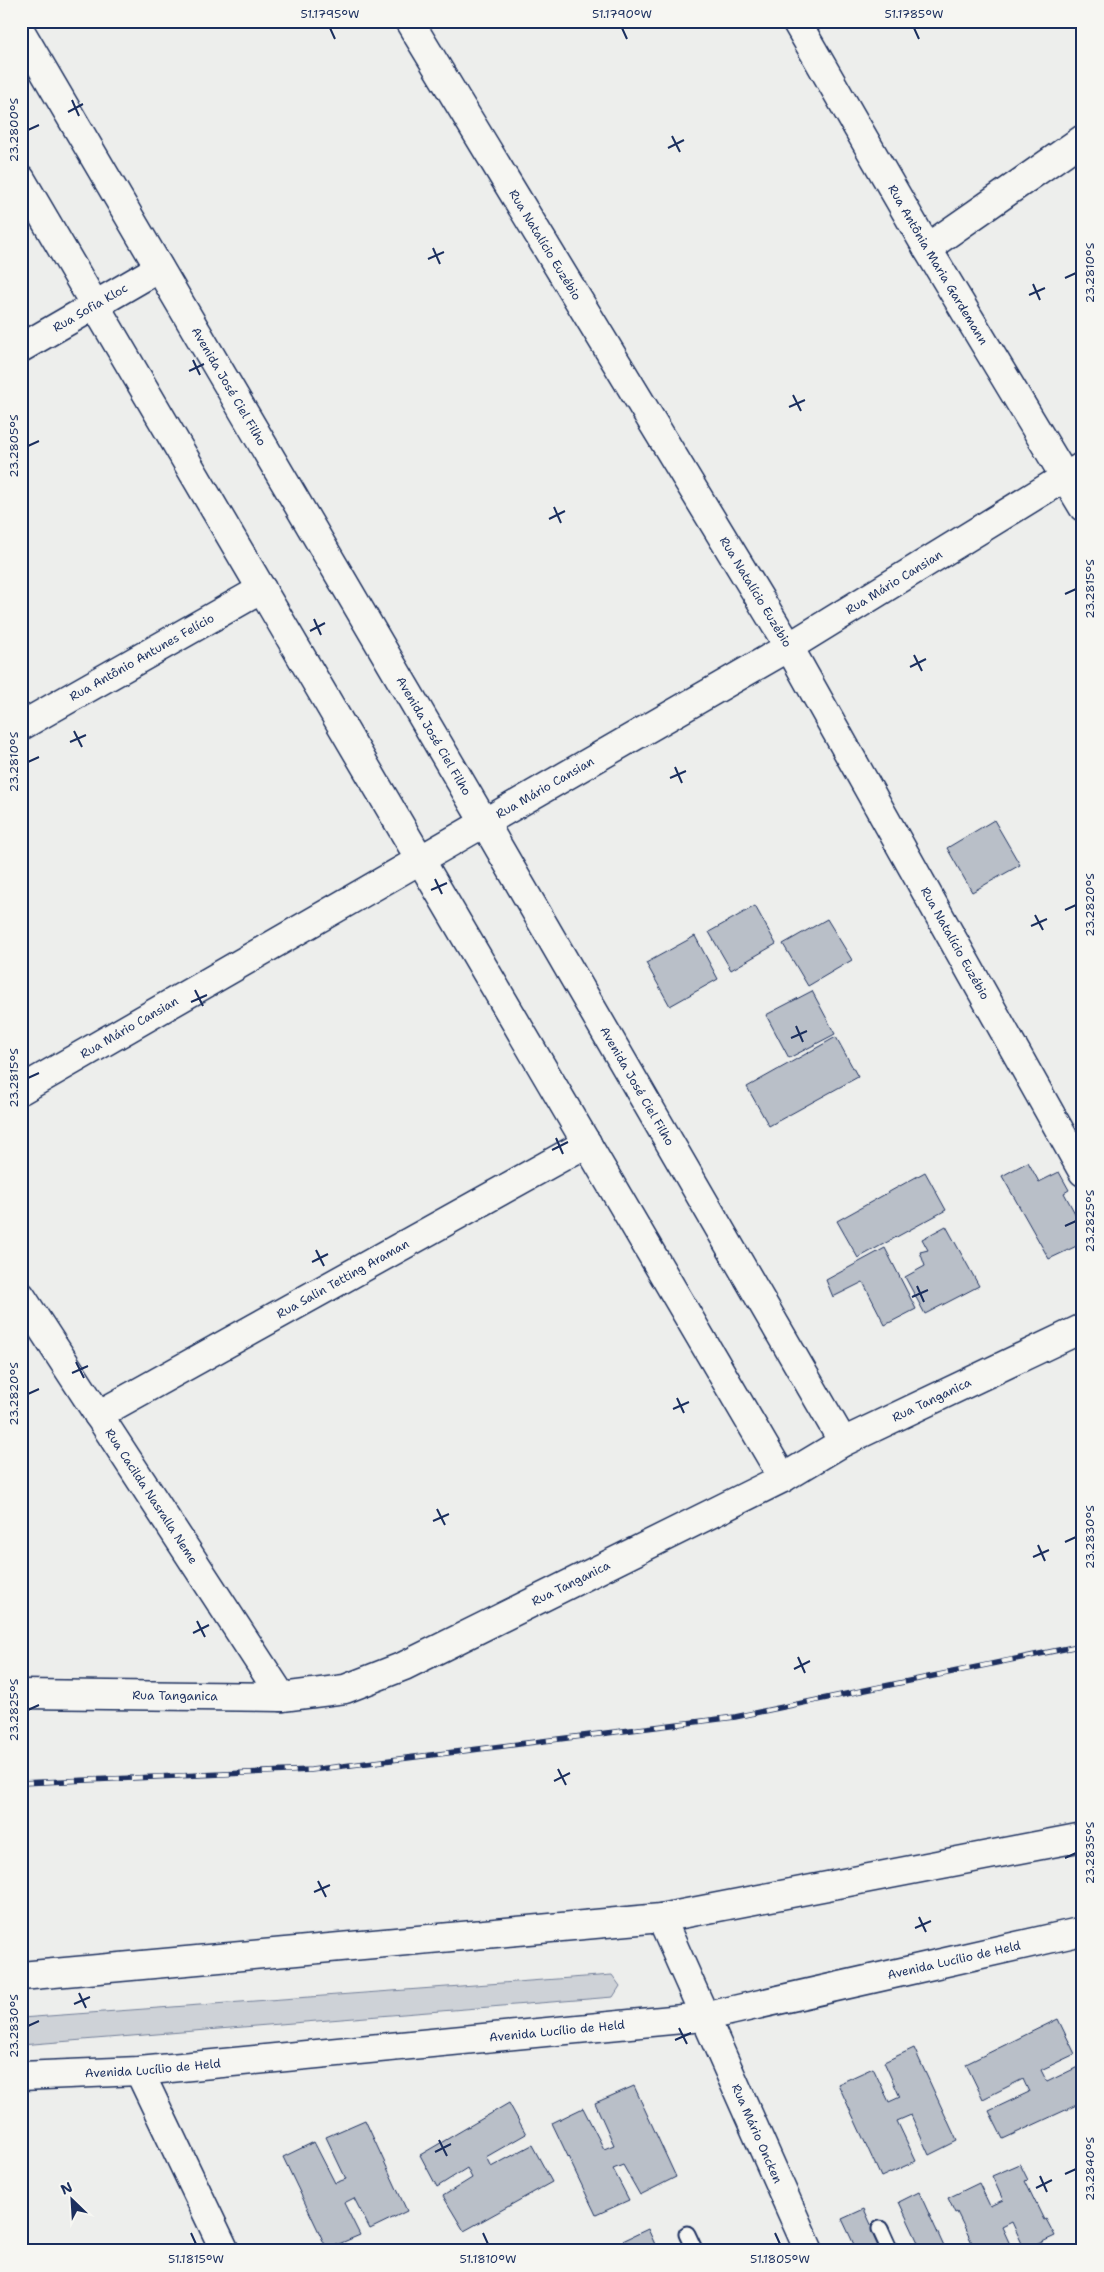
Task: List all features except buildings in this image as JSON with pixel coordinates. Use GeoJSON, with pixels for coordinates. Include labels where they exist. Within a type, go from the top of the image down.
{"type":"FeatureCollection","features":[{"type":"Feature","properties":{"kind":"street","name":"Rua Natalício Euzébio"},"geometry":{"type":"LineString","coordinates":[[409,21],[789,647],[1083,1172]]}},
{"type":"Feature","properties":{"kind":"street","name":"Rua Antônia Maria Gardemann"},"geometry":{"type":"LineString","coordinates":[[796,21],[927,248],[1074,472],[1083,507]]}},
{"type":"Feature","properties":{"kind":"street","name":"Avenida José Ciel Filho"},"geometry":{"type":"LineString","coordinates":[[21,32],[484,822],[843,1442]]}},
{"type":"Feature","properties":{"kind":"street"},"geometry":{"type":"LineString","coordinates":[[927,248],[1083,139]]}},
{"type":"Feature","properties":{"kind":"street"},"geometry":{"type":"LineString","coordinates":[[21,179],[783,1478]]}},
{"type":"Feature","properties":{"kind":"street","name":"Rua Sofia Kloc"},"geometry":{"type":"LineString","coordinates":[[21,348],[159,268]]}},
{"type":"Feature","properties":{"kind":"street","name":"Rua Mário Cansian"},"geometry":{"type":"LineString","coordinates":[[21,1090],[789,647],[1074,472]]}},
{"type":"Feature","properties":{"kind":"street","name":"Rua Antônio Antunes Felício"},"geometry":{"type":"LineString","coordinates":[[21,726],[262,589]]}},
{"type":"Feature","properties":{"kind":"street","name":"Rua Salin Tetting Araman"},"geometry":{"type":"LineString","coordinates":[[98,1414],[587,1143]]}},
{"type":"Feature","properties":{"kind":"street","name":"Rua Cacilda Nasralla Neme"},"geometry":{"type":"LineString","coordinates":[[21,1296],[282,1696]]}},
{"type":"Feature","properties":{"kind":"street","name":"Rua Tanganica"},"geometry":{"type":"LineString","coordinates":[[21,1694],[282,1696],[345,1689],[404,1666],[783,1478],[843,1442],[1083,1328]]}},
{"type":"Feature","properties":{"kind":"street"},"geometry":{"type":"LineString","coordinates":[[21,1976],[661,1918],[1083,1837]]}},
{"type":"Feature","properties":{"kind":"street","name":"Rua Mário Oncken"},"geometry":{"type":"LineString","coordinates":[[661,1918],[809,2251]]}},
{"type":"Feature","properties":{"kind":"street","name":"Avenida Lucílio de Held"},"geometry":{"type":"LineString","coordinates":[[21,2076],[139,2071],[704,2017],[1083,1931]]}},
{"type":"Feature","properties":{"kind":"street"},"geometry":{"type":"LineString","coordinates":[[139,2071],[225,2251]]}},
{"type":"Feature","properties":{"kind":"lane"},"geometry":{"type":"LineString","coordinates":[[880,2229],[890,2251]]}},
{"type":"Feature","properties":{"kind":"lane"},"geometry":{"type":"LineString","coordinates":[[686,2234],[695,2251]]}},
{"type":"Feature","properties":{"kind":"shaded area"},"geometry":{"type":"Polygon","coordinates":[[[612,1975],[620,1986],[613,1997],[21,2045],[21,2018],[612,1975]]]}},
{"type":"Feature","properties":{"kind":"railway"},"geometry":{"type":"LineString","coordinates":[[21,1783],[311,1770],[735,1717],[1083,1645]]}}]}
